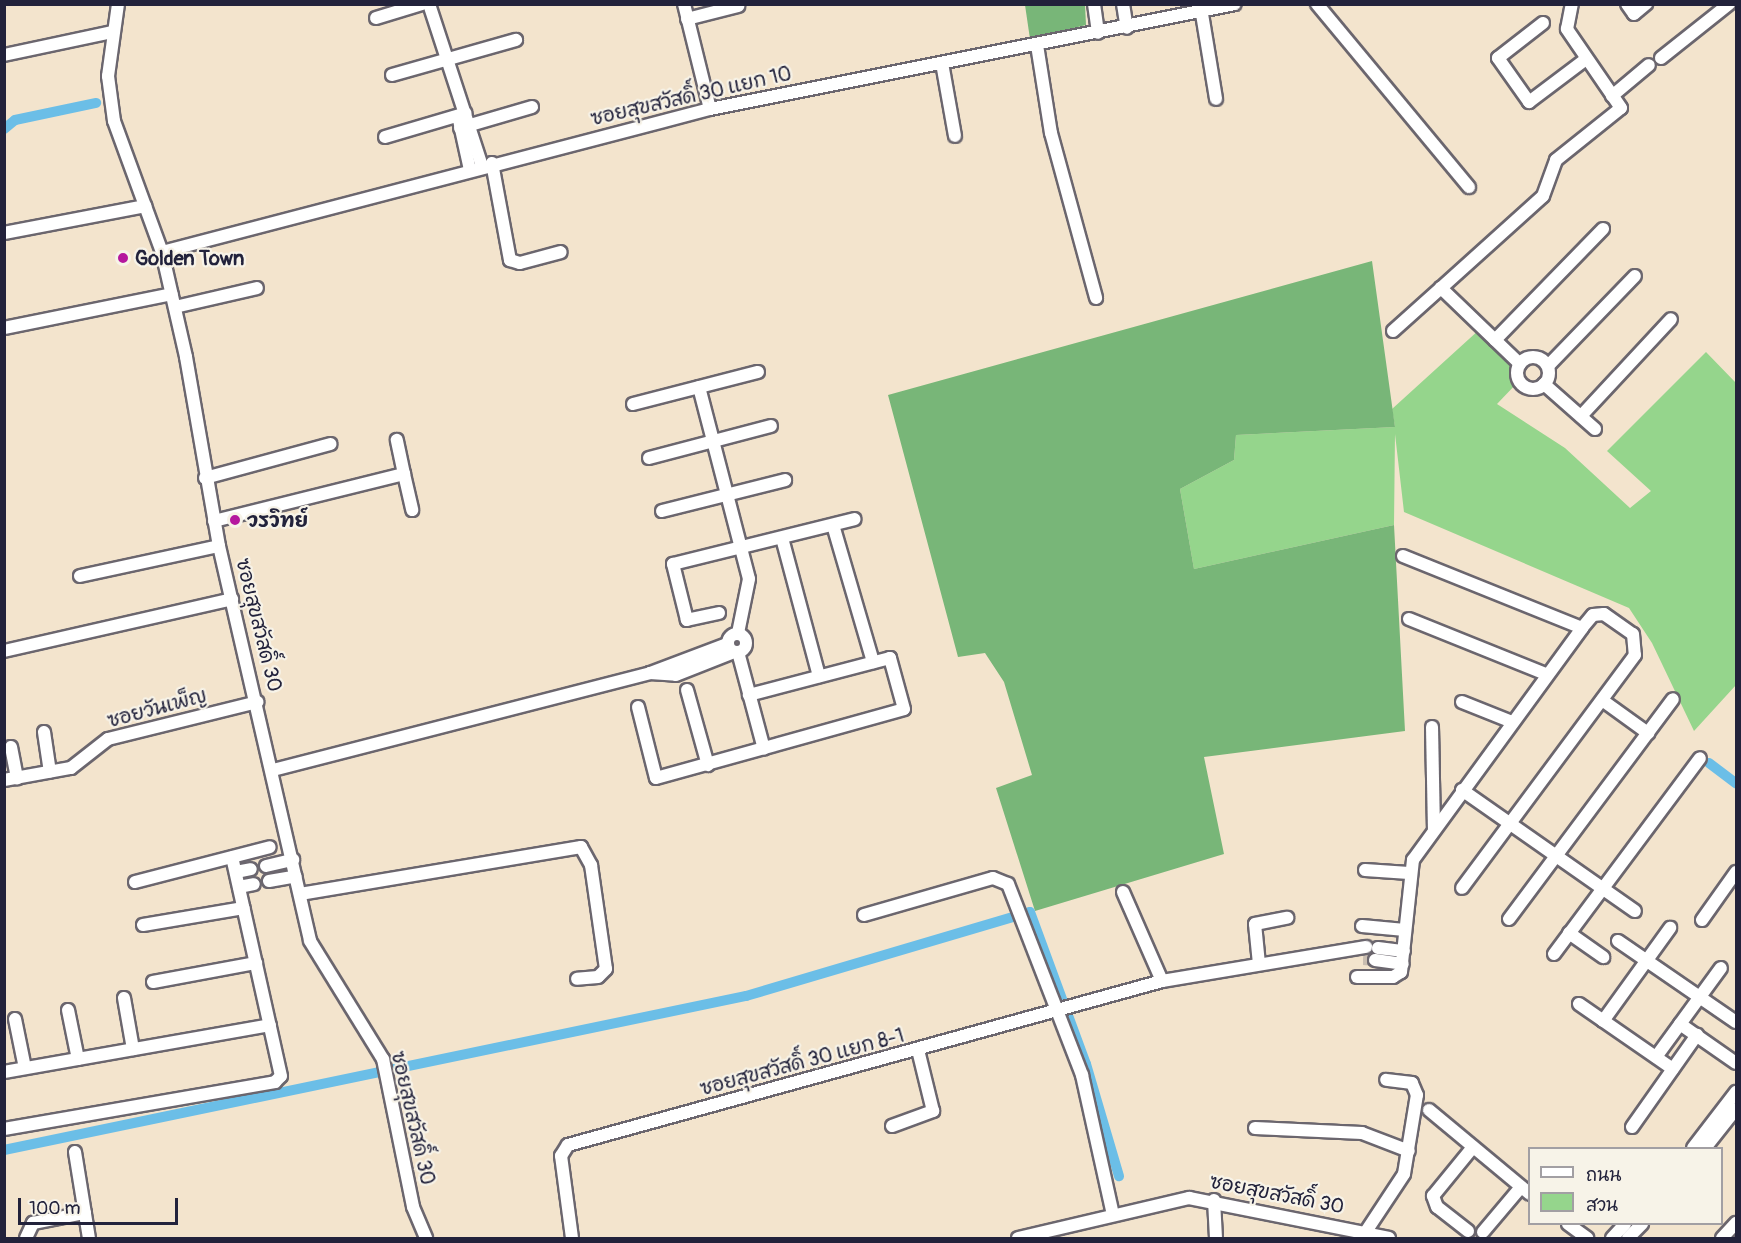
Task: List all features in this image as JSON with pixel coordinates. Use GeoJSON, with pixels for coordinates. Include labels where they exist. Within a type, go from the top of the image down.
{"type":"FeatureCollection","features":[{"type":"Feature","properties":{"kind":"street","name":"ซอยสุขสวัสดิ์ 30"},"geometry":{"type":"LineString","coordinates":[[118,4],[112,32],[108,76],[114,121],[162,252],[175,307],[219,546],[258,702],[300,894],[315,951],[383,1059],[421,1237]]}},
{"type":"Feature","properties":{"kind":"street"},"geometry":{"type":"LineString","coordinates":[[376,18],[422,4]]}},
{"type":"Feature","properties":{"kind":"street"},"geometry":{"type":"LineString","coordinates":[[429,4],[510,260],[520,263],[561,252]]}},
{"type":"Feature","properties":{"kind":"street"},"geometry":{"type":"LineString","coordinates":[[684,4],[710,110]]}},
{"type":"Feature","properties":{"kind":"street"},"geometry":{"type":"LineString","coordinates":[[1094,4],[1098,33]]}},
{"type":"Feature","properties":{"kind":"street"},"geometry":{"type":"LineString","coordinates":[[1123,4],[1127,28]]}},
{"type":"Feature","properties":{"kind":"street","name":"ซอยสุขสวัสดิ์ 30 แยก 10"},"geometry":{"type":"LineString","coordinates":[[162,252],[481,166],[710,110],[1127,28],[1193,11],[1235,4]]}},
{"type":"Feature","properties":{"kind":"street"},"geometry":{"type":"LineString","coordinates":[[1317,4],[1469,188]]}},
{"type":"Feature","properties":{"kind":"street"},"geometry":{"type":"LineString","coordinates":[[1393,331],[1543,196],[1556,160],[1621,108],[1567,29],[1572,4]]}},
{"type":"Feature","properties":{"kind":"street"},"geometry":{"type":"LineString","coordinates":[[1627,4],[1634,14],[1646,4]]}},
{"type":"Feature","properties":{"kind":"street"},"geometry":{"type":"LineString","coordinates":[[1661,58],[1729,4]]}},
{"type":"Feature","properties":{"kind":"street"},"geometry":{"type":"LineString","coordinates":[[687,19],[738,6]]}},
{"type":"Feature","properties":{"kind":"street"},"geometry":{"type":"LineString","coordinates":[[1193,11],[1216,99]]}},
{"type":"Feature","properties":{"kind":"street"},"geometry":{"type":"LineString","coordinates":[[1543,23],[1498,58],[1529,102],[1586,59]]}},
{"type":"Feature","properties":{"kind":"street"},"geometry":{"type":"LineString","coordinates":[[4,55],[112,32]]}},
{"type":"Feature","properties":{"kind":"street"},"geometry":{"type":"LineString","coordinates":[[392,75],[516,40]]}},
{"type":"Feature","properties":{"kind":"street"},"geometry":{"type":"LineString","coordinates":[[1037,45],[1051,133],[1096,298]]}},
{"type":"Feature","properties":{"kind":"street"},"geometry":{"type":"LineString","coordinates":[[942,63],[955,136]]}},
{"type":"Feature","properties":{"kind":"street"},"geometry":{"type":"LineString","coordinates":[[1612,96],[1649,65]]}},
{"type":"Feature","properties":{"kind":"street"},"geometry":{"type":"LineString","coordinates":[[385,137],[463,117],[532,107]]}},
{"type":"Feature","properties":{"kind":"street"},"geometry":{"type":"LineString","coordinates":[[4,233],[145,206]]}},
{"type":"Feature","properties":{"kind":"street"},"geometry":{"type":"LineString","coordinates":[[1495,340],[1603,229]]}},
{"type":"Feature","properties":{"kind":"street"},"geometry":{"type":"LineString","coordinates":[[1544,384],[1548,366],[1635,276]]}},
{"type":"Feature","properties":{"kind":"street"},"geometry":{"type":"LineString","coordinates":[[175,307],[257,288]]}},
{"type":"Feature","properties":{"kind":"street"},"geometry":{"type":"LineString","coordinates":[[1441,288],[1520,364],[1521,383],[1530,388],[1544,384]]}},
{"type":"Feature","properties":{"kind":"street"},"geometry":{"type":"LineString","coordinates":[[4,328],[172,294]]}},
{"type":"Feature","properties":{"kind":"street"},"geometry":{"type":"LineString","coordinates":[[1581,416],[1671,318]]}},
{"type":"Feature","properties":{"kind":"street"},"geometry":{"type":"LineString","coordinates":[[1520,364],[1532,357],[1548,366]]}},
{"type":"Feature","properties":{"kind":"street"},"geometry":{"type":"LineString","coordinates":[[633,404],[758,372]]}},
{"type":"Feature","properties":{"kind":"street"},"geometry":{"type":"LineString","coordinates":[[1544,384],[1595,429]]}},
{"type":"Feature","properties":{"kind":"street"},"geometry":{"type":"LineString","coordinates":[[273,770],[650,673],[676,675],[733,649],[746,640],[738,633],[749,589],[699,387]]}},
{"type":"Feature","properties":{"kind":"street"},"geometry":{"type":"LineString","coordinates":[[649,458],[771,426]]}},
{"type":"Feature","properties":{"kind":"street"},"geometry":{"type":"LineString","coordinates":[[397,440],[412,510]]}},
{"type":"Feature","properties":{"kind":"street"},"geometry":{"type":"LineString","coordinates":[[205,478],[330,444]]}},
{"type":"Feature","properties":{"kind":"street"},"geometry":{"type":"LineString","coordinates":[[214,521],[404,474]]}},
{"type":"Feature","properties":{"kind":"street"},"geometry":{"type":"LineString","coordinates":[[662,511],[785,480]]}},
{"type":"Feature","properties":{"kind":"street"},"geometry":{"type":"LineString","coordinates":[[719,614],[687,620],[673,564],[855,519]]}},
{"type":"Feature","properties":{"kind":"street"},"geometry":{"type":"LineString","coordinates":[[833,525],[873,662]]}},
{"type":"Feature","properties":{"kind":"street"},"geometry":{"type":"LineString","coordinates":[[782,538],[819,676]]}},
{"type":"Feature","properties":{"kind":"street"},"geometry":{"type":"LineString","coordinates":[[80,576],[219,546]]}},
{"type":"Feature","properties":{"kind":"street"},"geometry":{"type":"LineString","coordinates":[[1403,556],[1582,628]]}},
{"type":"Feature","properties":{"kind":"street"},"geometry":{"type":"LineString","coordinates":[[4,651],[232,599]]}},
{"type":"Feature","properties":{"kind":"street"},"geometry":{"type":"LineString","coordinates":[[1357,977],[1393,977],[1404,958],[1409,873],[1434,829],[1582,628],[1593,615],[1604,614],[1636,640],[1635,655],[1462,888]]}},
{"type":"Feature","properties":{"kind":"street"},"geometry":{"type":"LineString","coordinates":[[1409,619],[1546,674]]}},
{"type":"Feature","properties":{"kind":"street"},"geometry":{"type":"LineString","coordinates":[[733,649],[750,694],[764,748]]}},
{"type":"Feature","properties":{"kind":"street"},"geometry":{"type":"LineString","coordinates":[[638,707],[656,778],[904,708],[890,658],[750,694]]}},
{"type":"Feature","properties":{"kind":"street"},"geometry":{"type":"LineString","coordinates":[[687,690],[708,765]]}},
{"type":"Feature","properties":{"kind":"street"},"geometry":{"type":"LineString","coordinates":[[1509,919],[1673,699]]}},
{"type":"Feature","properties":{"kind":"street"},"geometry":{"type":"LineString","coordinates":[[1602,700],[1648,733]]}},
{"type":"Feature","properties":{"kind":"street","name":"ซอยวันเพ็ญ"},"geometry":{"type":"LineString","coordinates":[[10,779],[84,763],[108,739],[258,702]]}},
{"type":"Feature","properties":{"kind":"street"},"geometry":{"type":"LineString","coordinates":[[1462,702],[1512,722]]}},
{"type":"Feature","properties":{"kind":"street"},"geometry":{"type":"LineString","coordinates":[[1431,727],[1434,829]]}},
{"type":"Feature","properties":{"kind":"street"},"geometry":{"type":"LineString","coordinates":[[44,732],[50,772]]}},
{"type":"Feature","properties":{"kind":"street"},"geometry":{"type":"LineString","coordinates":[[10,779],[11,747]]}},
{"type":"Feature","properties":{"kind":"street"},"geometry":{"type":"LineString","coordinates":[[1554,954],[1700,758]]}},
{"type":"Feature","properties":{"kind":"street"},"geometry":{"type":"LineString","coordinates":[[1462,790],[1555,858],[1635,910]]}},
{"type":"Feature","properties":{"kind":"street"},"geometry":{"type":"LineString","coordinates":[[135,882],[270,847]]}},
{"type":"Feature","properties":{"kind":"street"},"geometry":{"type":"LineString","coordinates":[[300,894],[581,847],[591,865],[606,969],[598,977],[577,979]]}},
{"type":"Feature","properties":{"kind":"street"},"geometry":{"type":"LineString","coordinates":[[4,1129],[274,1082],[281,1076],[232,857]]}},
{"type":"Feature","properties":{"kind":"street"},"geometry":{"type":"LineString","coordinates":[[266,866],[292,860]]}},
{"type":"Feature","properties":{"kind":"street"},"geometry":{"type":"LineString","coordinates":[[236,872],[251,869]]}},
{"type":"Feature","properties":{"kind":"street"},"geometry":{"type":"LineString","coordinates":[[1365,870],[1409,873]]}},
{"type":"Feature","properties":{"kind":"street"},"geometry":{"type":"LineString","coordinates":[[1702,920],[1737,872]]}},
{"type":"Feature","properties":{"kind":"street"},"geometry":{"type":"LineString","coordinates":[[269,881],[296,876]]}},
{"type":"Feature","properties":{"kind":"street"},"geometry":{"type":"LineString","coordinates":[[864,915],[1000,877],[1018,909],[1025,929],[1065,1010],[1087,1093],[1113,1215]]}},
{"type":"Feature","properties":{"kind":"street"},"geometry":{"type":"LineString","coordinates":[[239,887],[254,884]]}},
{"type":"Feature","properties":{"kind":"street"},"geometry":{"type":"LineString","coordinates":[[1123,892],[1162,981]]}},
{"type":"Feature","properties":{"kind":"street"},"geometry":{"type":"LineString","coordinates":[[143,925],[244,908]]}},
{"type":"Feature","properties":{"kind":"street"},"geometry":{"type":"LineString","coordinates":[[1259,964],[1255,924],[1287,918]]}},
{"type":"Feature","properties":{"kind":"street"},"geometry":{"type":"LineString","coordinates":[[1362,926],[1405,930]]}},
{"type":"Feature","properties":{"kind":"street"},"geometry":{"type":"LineString","coordinates":[[1603,1021],[1670,928]]}},
{"type":"Feature","properties":{"kind":"street"},"geometry":{"type":"LineString","coordinates":[[1569,933],[1603,957]]}},
{"type":"Feature","properties":{"kind":"street"},"geometry":{"type":"LineString","coordinates":[[1618,941],[1737,1023]]}},
{"type":"Feature","properties":{"kind":"street","name":"ซอยสุขสวัสดิ์ 30 แยก 8-1"},"geometry":{"type":"LineString","coordinates":[[572,1239],[561,1156],[568,1145],[1065,1010],[1162,981],[1259,964],[1368,954],[1404,958]]}},
{"type":"Feature","properties":{"kind":"street"},"geometry":{"type":"LineString","coordinates":[[153,982],[256,963]]}},
{"type":"Feature","properties":{"kind":"street"},"geometry":{"type":"LineString","coordinates":[[1656,1057],[1721,968]]}},
{"type":"Feature","properties":{"kind":"street"},"geometry":{"type":"LineString","coordinates":[[124,998],[133,1049]]}},
{"type":"Feature","properties":{"kind":"street"},"geometry":{"type":"LineString","coordinates":[[1579,1004],[1673,1069]]}},
{"type":"Feature","properties":{"kind":"street"},"geometry":{"type":"LineString","coordinates":[[68,1010],[78,1059]]}},
{"type":"Feature","properties":{"kind":"street"},"geometry":{"type":"LineString","coordinates":[[15,1019],[25,1068]]}},
{"type":"Feature","properties":{"kind":"street"},"geometry":{"type":"LineString","coordinates":[[1680,1024],[1737,1063]]}},
{"type":"Feature","properties":{"kind":"street"},"geometry":{"type":"LineString","coordinates":[[4,1072],[270,1025]]}},
{"type":"Feature","properties":{"kind":"street"},"geometry":{"type":"LineString","coordinates":[[1632,1127],[1697,1035]]}},
{"type":"Feature","properties":{"kind":"street"},"geometry":{"type":"LineString","coordinates":[[892,1126],[933,1111],[918,1050]]}},
{"type":"Feature","properties":{"kind":"street"},"geometry":{"type":"LineString","coordinates":[[1367,1230],[1398,1187],[1409,1151],[1417,1088],[1412,1083],[1386,1080]]}},
{"type":"Feature","properties":{"kind":"street"},"geometry":{"type":"LineString","coordinates":[[1695,1147],[1737,1092]]}},
{"type":"Feature","properties":{"kind":"street"},"geometry":{"type":"LineString","coordinates":[[1707,1147],[1737,1109]]}},
{"type":"Feature","properties":{"kind":"street"},"geometry":{"type":"LineString","coordinates":[[1429,1110],[1473,1147],[1525,1191],[1485,1235],[1466,1235],[1433,1197],[1473,1147]]}},
{"type":"Feature","properties":{"kind":"street"},"geometry":{"type":"LineString","coordinates":[[1256,1128],[1362,1133],[1409,1151]]}},
{"type":"Feature","properties":{"kind":"street"},"geometry":{"type":"LineString","coordinates":[[75,1152],[89,1239]]}},
{"type":"Feature","properties":{"kind":"street","name":"ซอยสุขสวัสดิ์ 30"},"geometry":{"type":"LineString","coordinates":[[1018,1239],[1190,1198],[1214,1200],[1367,1230],[1389,1239]]}},
{"type":"Feature","properties":{"kind":"street"},"geometry":{"type":"LineString","coordinates":[[1214,1200],[1216,1239]]}},
{"type":"Feature","properties":{"kind":"street"},"geometry":{"type":"LineString","coordinates":[[26,1239],[33,1223],[85,1213]]}},
{"type":"Feature","properties":{"kind":"street"},"geometry":{"type":"LineString","coordinates":[[1722,1239],[1737,1223]]}},
{"type":"Feature","properties":{"kind":"street"},"geometry":{"type":"LineString","coordinates":[[1569,1225],[1587,1239]]}},
{"type":"Feature","properties":{"kind":"street"},"geometry":{"type":"LineString","coordinates":[[1612,1239],[1624,1225]]}},
{"type":"Feature","properties":{"kind":"street"},"geometry":{"type":"LineString","coordinates":[[1628,1239],[1641,1225]]}},
{"type":"Feature","properties":{"kind":"green space"},"geometry":{"type":"Polygon","coordinates":[[[1025,5],[1085,5],[1086,25],[1030,39],[1025,5]]]}},
{"type":"Feature","properties":{"kind":"green space"},"geometry":{"type":"Polygon","coordinates":[[[1372,261],[1395,427],[1236,435],[1234,460],[1180,489],[1194,569],[1394,525],[1405,731],[1204,757],[1224,854],[1035,911],[996,788],[1032,775],[1004,682],[985,653],[958,657],[888,395],[1372,261]]]}},
{"type":"Feature","properties":{"kind":"green space"},"geometry":{"type":"Polygon","coordinates":[[[1480,329],[1516,365],[1518,382],[1497,404],[1565,448],[1630,508],[1651,491],[1607,451],[1706,352],[1736,383],[1736,685],[1694,731],[1652,643],[1629,608],[1404,512],[1395,434],[1394,525],[1194,569],[1180,489],[1234,460],[1236,435],[1395,427],[1392,409],[1480,329]]]}},
{"type":"Feature","properties":{"kind":"waterway"},"geometry":{"type":"LineString","coordinates":[[4,129],[15,120],[96,103]]}},
{"type":"Feature","properties":{"kind":"waterway"},"geometry":{"type":"LineString","coordinates":[[1709,763],[1736,783]]}},
{"type":"Feature","properties":{"kind":"waterway"},"geometry":{"type":"LineString","coordinates":[[4,1150],[746,996],[1030,912],[1086,1064],[1119,1176]]}},
{"type":"Feature","properties":{"kind":"tunnel"},"geometry":{"type":"LineString","coordinates":[[1363,959],[1375,960]]}},
{"type":"Feature","properties":{"kind":"place","name":"Golden Town"},"geometry":{"type":"Point","coordinates":[123,258]}},
{"type":"Feature","properties":{"kind":"place","name":"วรวิทย์"},"geometry":{"type":"Point","coordinates":[235,520]}}]}
